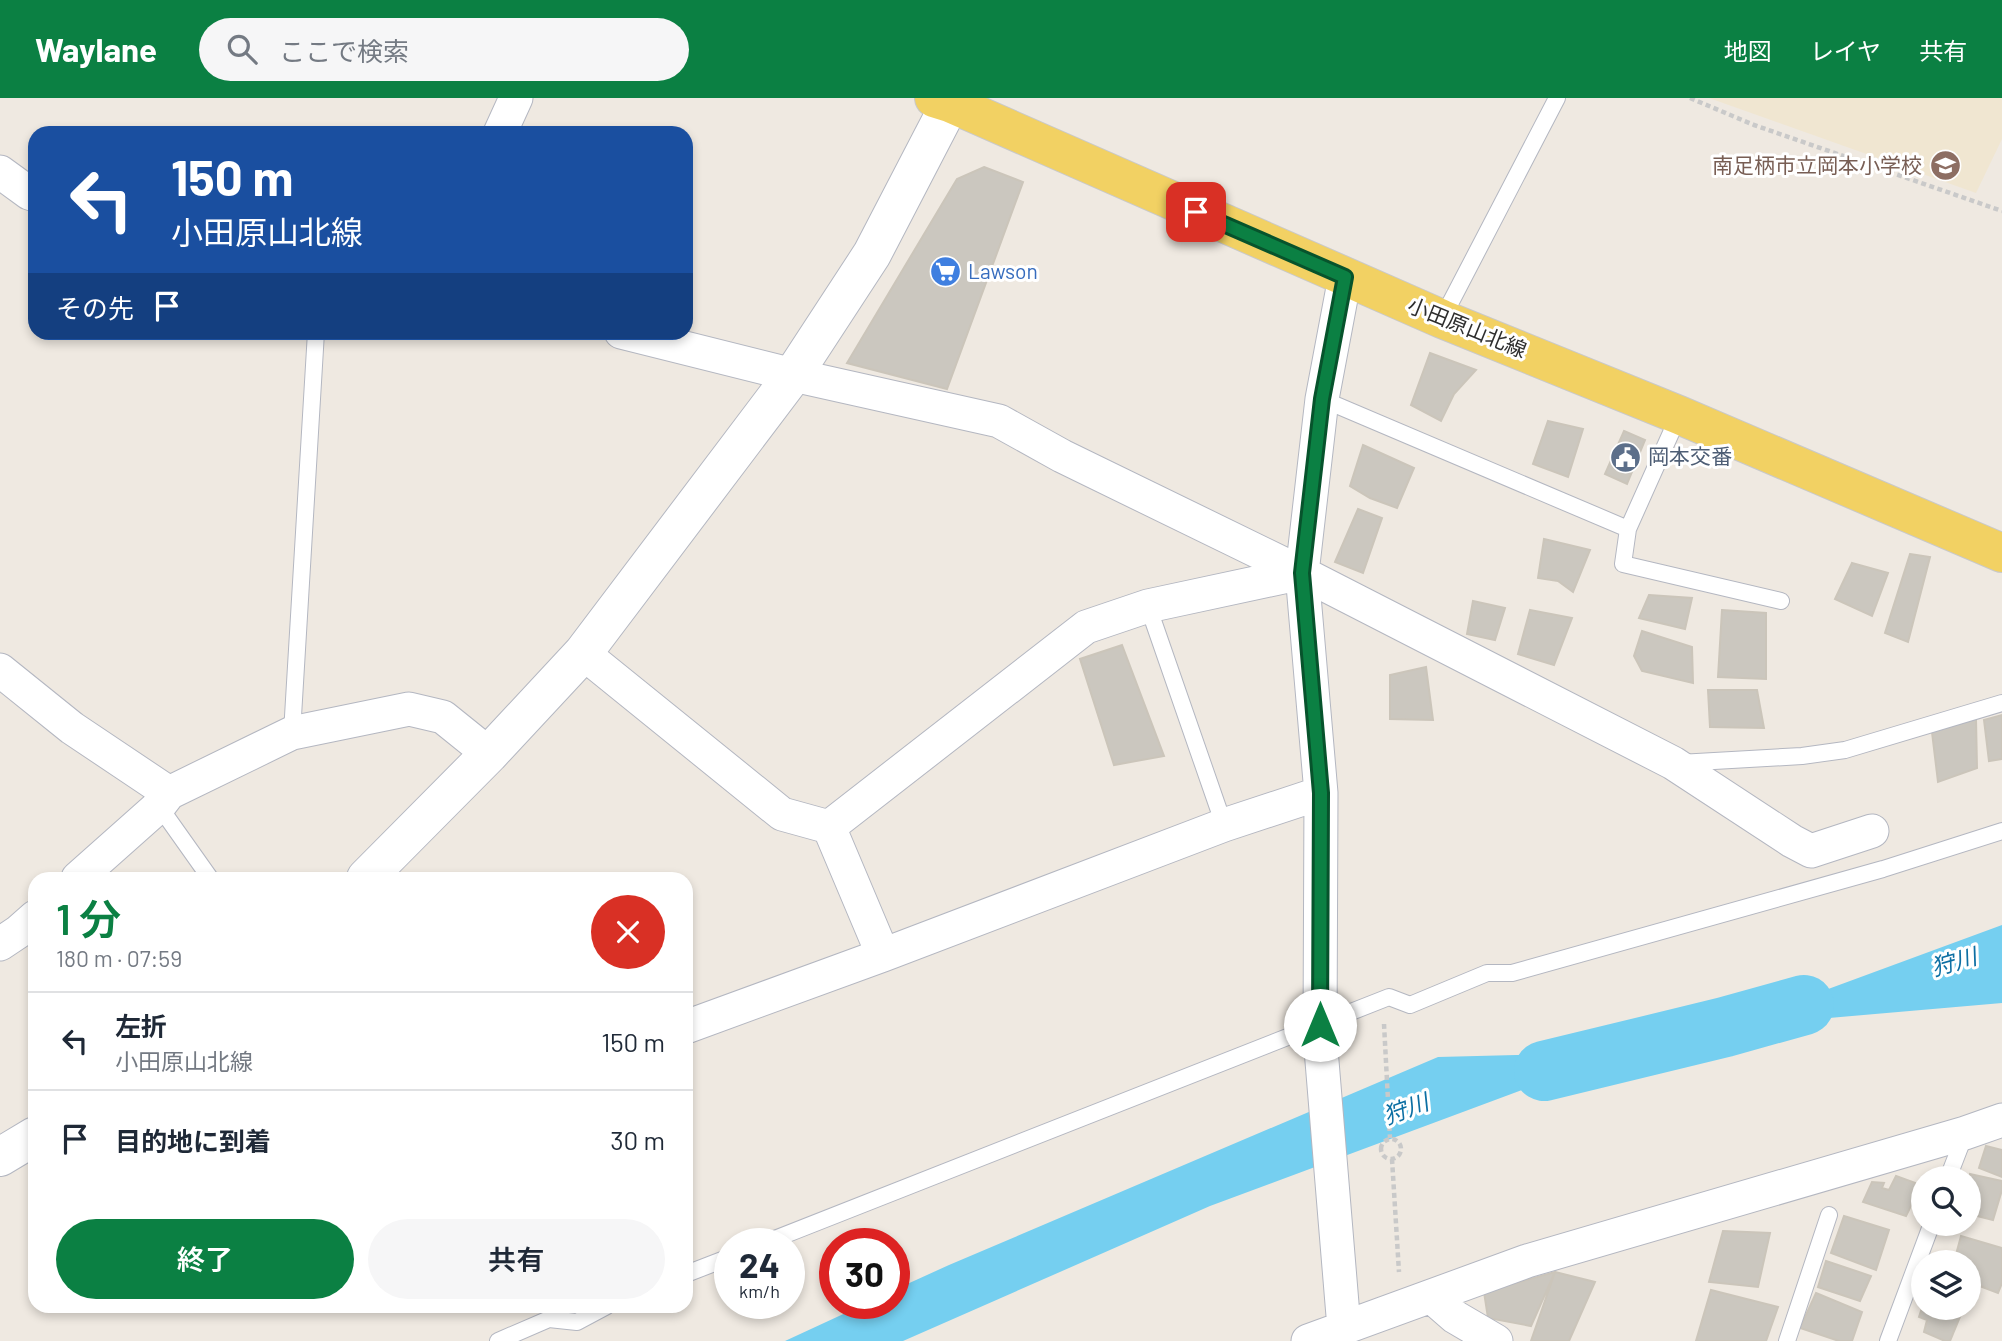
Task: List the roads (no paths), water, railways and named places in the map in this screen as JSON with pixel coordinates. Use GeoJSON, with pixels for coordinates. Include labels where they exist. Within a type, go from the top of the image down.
{"type":"FeatureCollection","features":[{"type":"Feature","properties":{"kind":"main road","name":"小田原山北線"},"geometry":{"type":"LineString","coordinates":[[946,99],[1442,319],[1679,415],[2002,553]]}},
{"type":"Feature","properties":{"kind":"street"},"geometry":{"type":"LineString","coordinates":[[503,126],[516,98]]}},
{"type":"Feature","properties":{"kind":"street"},"geometry":{"type":"LineString","coordinates":[[372,872],[489,754],[583,653],[793,375],[872,254],[946,99]]}},
{"type":"Feature","properties":{"kind":"street"},"geometry":{"type":"LineString","coordinates":[[0,172],[28,192]]}},
{"type":"Feature","properties":{"kind":"street"},"geometry":{"type":"LineString","coordinates":[[1343,1318],[1320,1031],[1321,793],[1302,573],[1322,399],[1345,277]]}},
{"type":"Feature","properties":{"kind":"street"},"geometry":{"type":"LineString","coordinates":[[653,340],[793,375],[999,421],[1062,456],[1302,573],[1673,763],[1811,850],[1871,831]]}},
{"type":"Feature","properties":{"kind":"street"},"geometry":{"type":"LineString","coordinates":[[829,827],[1086,627],[1148,606],[1302,573]]}},
{"type":"Feature","properties":{"kind":"street"},"geometry":{"type":"LineString","coordinates":[[583,653],[782,814],[829,827]]}},
{"type":"Feature","properties":{"kind":"street"},"geometry":{"type":"LineString","coordinates":[[0,670],[164,799]]}},
{"type":"Feature","properties":{"kind":"street"},"geometry":{"type":"LineString","coordinates":[[85,872],[164,799],[292,733],[409,709],[443,717],[489,754]]}},
{"type":"Feature","properties":{"kind":"street"},"geometry":{"type":"LineString","coordinates":[[693,1024],[883,956],[1224,825],[1321,793]]}},
{"type":"Feature","properties":{"kind":"street"},"geometry":{"type":"LineString","coordinates":[[829,827],[883,956]]}},
{"type":"Feature","properties":{"kind":"street"},"geometry":{"type":"LineString","coordinates":[[1308,1341],[1343,1318],[1401,1308],[1527,1261],[2002,1120]]}},
{"type":"Feature","properties":{"kind":"street"},"geometry":{"type":"LineString","coordinates":[[0,1157],[28,1140]]}},
{"type":"Feature","properties":{"kind":"street"},"geometry":{"type":"LineString","coordinates":[[1432,1297],[1455,1317],[1496,1341]]}},
{"type":"Feature","properties":{"kind":"lane"},"geometry":{"type":"LineString","coordinates":[[1442,319],[1557,98]]}},
{"type":"Feature","properties":{"kind":"lane"},"geometry":{"type":"LineString","coordinates":[[292,733],[316,340]]}},
{"type":"Feature","properties":{"kind":"lane"},"geometry":{"type":"LineString","coordinates":[[1322,399],[1628,529]]}},
{"type":"Feature","properties":{"kind":"lane"},"geometry":{"type":"LineString","coordinates":[[1679,415],[1628,529],[1623,564],[1781,601]]}},
{"type":"Feature","properties":{"kind":"lane"},"geometry":{"type":"LineString","coordinates":[[1148,606],[1224,825]]}},
{"type":"Feature","properties":{"kind":"lane"},"geometry":{"type":"LineString","coordinates":[[1673,763],[1802,756],[1845,750],[2002,703]]}},
{"type":"Feature","properties":{"kind":"lane"},"geometry":{"type":"LineString","coordinates":[[164,799],[207,872]]}},
{"type":"Feature","properties":{"kind":"lane"},"geometry":{"type":"LineString","coordinates":[[804,1228],[1320,1031],[1389,997],[1410,1005],[1487,973],[1512,973],[1883,869],[2002,831]]}},
{"type":"Feature","properties":{"kind":"lane"},"geometry":{"type":"LineString","coordinates":[[1953,1166],[1965,1133]]}},
{"type":"Feature","properties":{"kind":"lane"},"geometry":{"type":"LineString","coordinates":[[1787,1341],[1829,1215]]}},
{"type":"Feature","properties":{"kind":"lane"},"geometry":{"type":"LineString","coordinates":[[1888,1341],[1927,1236]]}},
{"type":"Feature","properties":{"kind":"lane"},"geometry":{"type":"LineString","coordinates":[[693,1271],[714,1263]]}},
{"type":"Feature","properties":{"kind":"lane"},"geometry":{"type":"LineString","coordinates":[[498,1341],[549,1319],[577,1322],[591,1313]]}},
{"type":"Feature","properties":{"kind":"water"},"geometry":{"type":"Polygon","coordinates":[[[2002,925],[2002,1003],[1725,1027],[2002,925]]]}},
{"type":"Feature","properties":{"kind":"water"},"geometry":{"type":"Polygon","coordinates":[[[1624,1052],[1210,1206],[903,1341],[785,1341],[833,1319],[910,1319],[910,1283],[1438,1057],[1624,1052]]]}},
{"type":"Feature","properties":{"kind":"waterway","name":"狩川"},"geometry":{"type":"LineString","coordinates":[[1544,1071],[1804,1005]]}},
{"type":"Feature","properties":{"kind":"place","name":"南足柄市立岡本小学校"},"geometry":{"type":"Point","coordinates":[1945,166]}},
{"type":"Feature","properties":{"kind":"place","name":"Lawson"},"geometry":{"type":"Point","coordinates":[945,272]}},
{"type":"Feature","properties":{"kind":"place","name":"岡本交番"},"geometry":{"type":"Point","coordinates":[1625,457]}}]}
